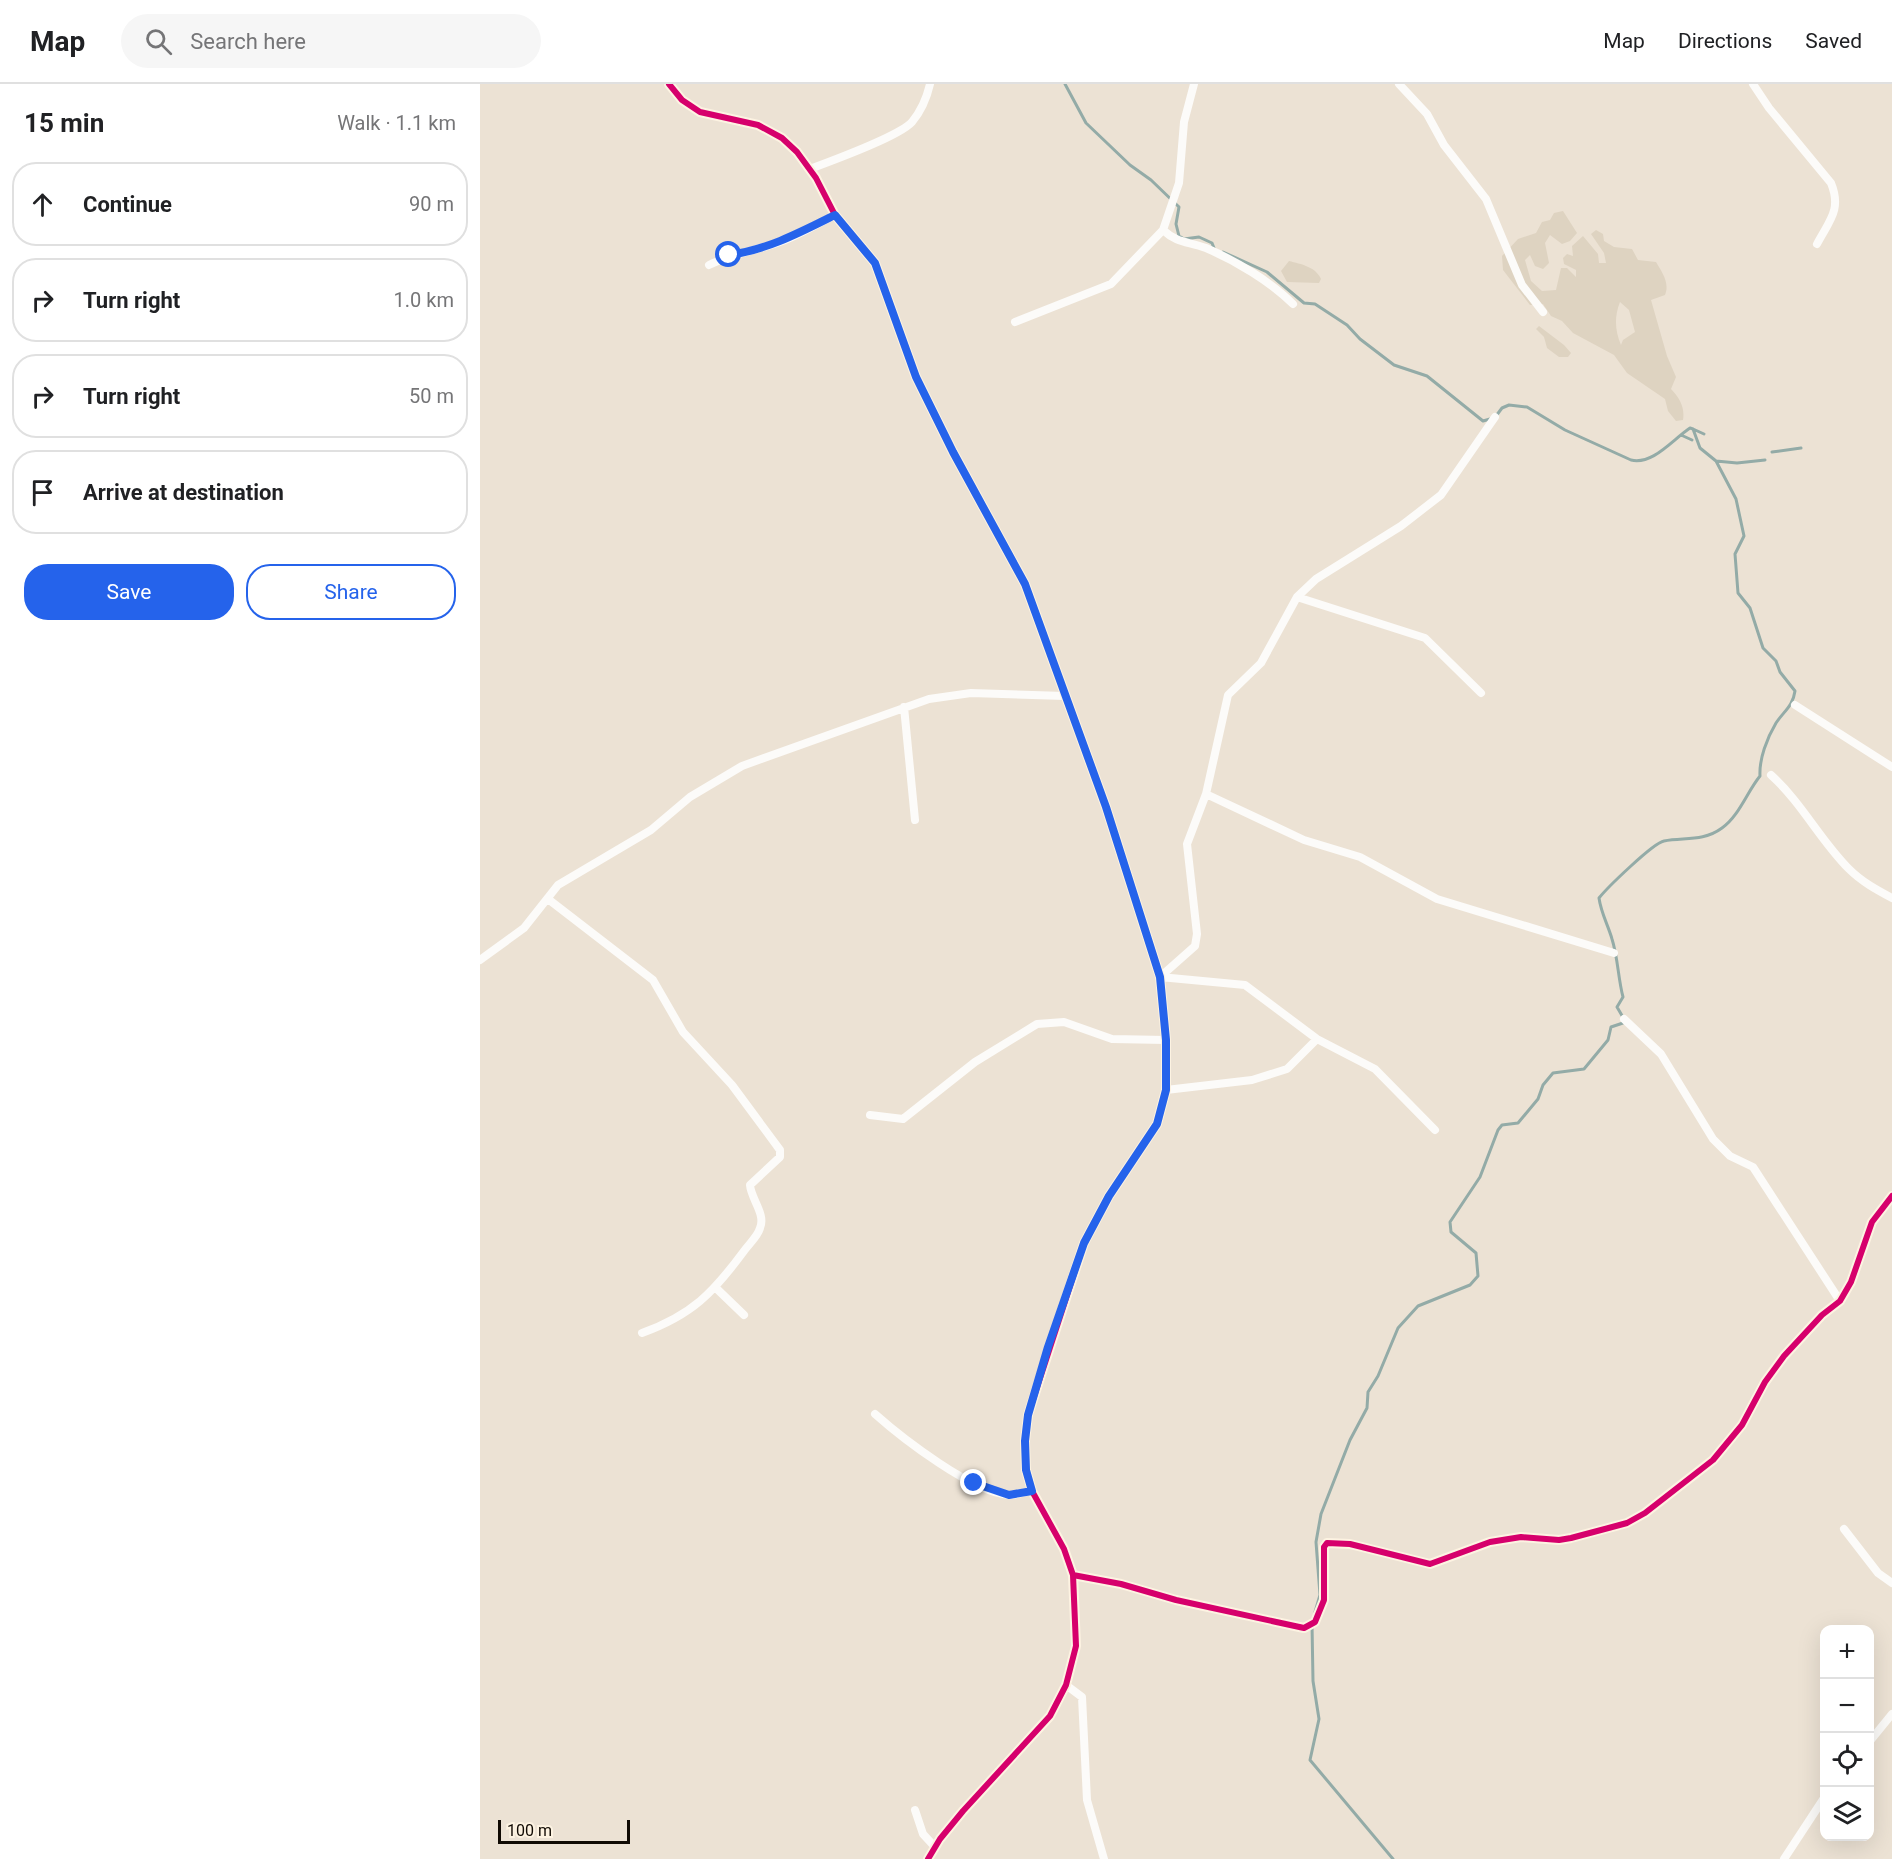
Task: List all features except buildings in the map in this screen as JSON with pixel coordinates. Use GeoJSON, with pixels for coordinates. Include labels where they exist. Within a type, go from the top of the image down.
{"type":"FeatureCollection","features":[{"type":"Feature","properties":{"kind":"street"},"geometry":{"type":"LineString","coordinates":[[669,84],[682,100],[700,112],[758,126],[782,138],[810,169],[835,215],[875,263],[916,377],[953,452],[1025,584],[1128,874],[1160,977],[1166,1040],[1166,1090],[1157,1124],[1109,1196],[1084,1243],[1048,1347],[1028,1415],[1025,1441],[1026,1470],[1032,1491],[1064,1549],[1073,1575],[1076,1646],[1066,1685],[1050,1716],[963,1811],[935,1846],[928,1859]]}},
{"type":"Feature","properties":{"kind":"street"},"geometry":{"type":"LineString","coordinates":[[810,169],[852,154],[911,123],[927,97],[930,84]]}},
{"type":"Feature","properties":{"kind":"street"},"geometry":{"type":"LineString","coordinates":[[1015,322],[1111,284],[1163,230],[1175,203],[1184,122],[1194,84]]}},
{"type":"Feature","properties":{"kind":"street"},"geometry":{"type":"LineString","coordinates":[[1399,84],[1427,114],[1444,145],[1486,199],[1522,285],[1543,312]]}},
{"type":"Feature","properties":{"kind":"street"},"geometry":{"type":"LineString","coordinates":[[1753,84],[1768,108],[1831,183],[1837,198],[1836,208],[1817,244]]}},
{"type":"Feature","properties":{"kind":"street"},"geometry":{"type":"LineString","coordinates":[[709,265],[729,255],[745,253],[785,240],[835,215]]}},
{"type":"Feature","properties":{"kind":"street"},"geometry":{"type":"LineString","coordinates":[[1163,230],[1174,240],[1204,248],[1232,261],[1279,290],[1293,304]]}},
{"type":"Feature","properties":{"kind":"street"},"geometry":{"type":"LineString","coordinates":[[1160,977],[1195,946],[1197,934],[1187,844],[1206,794],[1228,695],[1261,663],[1297,597],[1316,579],[1401,526],[1441,495],[1495,417]]}},
{"type":"Feature","properties":{"kind":"street"},"geometry":{"type":"LineString","coordinates":[[1297,597],[1425,638],[1481,693]]}},
{"type":"Feature","properties":{"kind":"street"},"geometry":{"type":"LineString","coordinates":[[480,960],[524,928],[558,885],[651,830],[690,797],[742,766],[929,699],[971,693],[1065,696]]}},
{"type":"Feature","properties":{"kind":"street"},"geometry":{"type":"LineString","coordinates":[[1794,705],[1892,767]]}},
{"type":"Feature","properties":{"kind":"street"},"geometry":{"type":"LineString","coordinates":[[904,707],[915,820]]}},
{"type":"Feature","properties":{"kind":"street"},"geometry":{"type":"LineString","coordinates":[[1771,776],[1786,788],[1850,870],[1869,885],[1892,898]]}},
{"type":"Feature","properties":{"kind":"street"},"geometry":{"type":"LineString","coordinates":[[1206,794],[1304,840],[1360,857],[1437,899],[1614,953]]}},
{"type":"Feature","properties":{"kind":"street"},"geometry":{"type":"LineString","coordinates":[[548,899],[653,980],[683,1032],[732,1084],[780,1150],[780,1157],[774,1166],[750,1185],[750,1196],[761,1215],[761,1228],[716,1288],[672,1322],[642,1333]]}},
{"type":"Feature","properties":{"kind":"street"},"geometry":{"type":"LineString","coordinates":[[1160,977],[1245,985],[1317,1040],[1375,1070],[1435,1130]]}},
{"type":"Feature","properties":{"kind":"street"},"geometry":{"type":"LineString","coordinates":[[1624,1019],[1661,1054],[1713,1139],[1730,1156],[1753,1167],[1840,1300]]}},
{"type":"Feature","properties":{"kind":"street"},"geometry":{"type":"LineString","coordinates":[[870,1115],[903,1119],[975,1062],[1037,1024],[1064,1022],[1112,1039],[1166,1040]]}},
{"type":"Feature","properties":{"kind":"street"},"geometry":{"type":"LineString","coordinates":[[1166,1090],[1252,1080],[1287,1069],[1317,1040]]}},
{"type":"Feature","properties":{"kind":"street"},"geometry":{"type":"LineString","coordinates":[[1073,1575],[1304,1628],[1316,1622],[1324,1600],[1324,1547],[1327,1543],[1350,1544],[1430,1564],[1490,1542],[1521,1537],[1559,1540],[1627,1523],[1644,1513],[1713,1460],[1742,1425],[1765,1382],[1785,1356],[1822,1315],[1840,1300],[1851,1282],[1872,1222],[1892,1196]]}},
{"type":"Feature","properties":{"kind":"street"},"geometry":{"type":"LineString","coordinates":[[716,1288],[744,1315]]}},
{"type":"Feature","properties":{"kind":"street"},"geometry":{"type":"LineString","coordinates":[[874,1414],[909,1444],[974,1483],[1009,1495],[1032,1491]]}},
{"type":"Feature","properties":{"kind":"street"},"geometry":{"type":"LineString","coordinates":[[1844,1529],[1878,1573],[1892,1582]]}},
{"type":"Feature","properties":{"kind":"street"},"geometry":{"type":"LineString","coordinates":[[1066,1685],[1082,1697],[1087,1800],[1104,1859]]}},
{"type":"Feature","properties":{"kind":"street"},"geometry":{"type":"LineString","coordinates":[[1874,1735],[1892,1714]]}},
{"type":"Feature","properties":{"kind":"street"},"geometry":{"type":"LineString","coordinates":[[1796,1859],[1785,1858],[1820,1804]]}},
{"type":"Feature","properties":{"kind":"street"},"geometry":{"type":"LineString","coordinates":[[915,1810],[923,1834],[935,1846]]}},
{"type":"Feature","properties":{"kind":"shaded area"},"geometry":{"type":"Polygon","coordinates":[[[1563,211],[1577,233],[1570,241],[1562,244],[1550,235],[1545,243],[1549,263],[1543,269],[1535,266],[1530,255],[1525,260],[1531,281],[1542,291],[1556,290],[1561,268],[1567,268],[1576,277],[1576,270],[1564,264],[1563,258],[1567,254],[1573,256],[1572,246],[1583,236],[1598,254],[1599,263],[1606,263],[1604,253],[1591,234],[1596,230],[1603,234],[1604,241],[1614,247],[1632,249],[1638,260],[1656,262],[1667,286],[1665,295],[1651,300],[1667,356],[1676,377],[1671,389],[1681,403],[1683,420],[1676,421],[1668,411],[1665,399],[1627,373],[1614,355],[1573,333],[1562,321],[1551,316],[1543,304],[1530,305],[1503,270],[1502,256],[1518,239],[1536,233],[1542,222],[1550,220],[1554,213],[1563,211]],[[1620,302],[1616,324],[1621,345],[1623,340],[1635,332],[1629,310],[1620,302]]]}},
{"type":"Feature","properties":{"kind":"shaded area"},"geometry":{"type":"Polygon","coordinates":[[[1289,261],[1316,272],[1321,279],[1319,283],[1287,282],[1281,271],[1289,261]]]}},
{"type":"Feature","properties":{"kind":"shaded area"},"geometry":{"type":"Polygon","coordinates":[[[1539,326],[1564,345],[1571,353],[1568,357],[1559,357],[1547,348],[1544,337],[1536,329],[1539,326]]]}},
{"type":"Feature","properties":{"kind":"waterway"},"geometry":{"type":"LineString","coordinates":[[1065,84],[1086,123],[1179,207],[1176,224],[1179,236],[1184,239],[1199,237],[1212,243],[1214,248]]}},
{"type":"Feature","properties":{"kind":"waterway"},"geometry":{"type":"LineString","coordinates":[[1223,252],[1267,272],[1304,303],[1315,304],[1347,325],[1360,339],[1394,365],[1427,376],[1483,421],[1490,419]]}},
{"type":"Feature","properties":{"kind":"waterway"},"geometry":{"type":"LineString","coordinates":[[1315,1612],[1320,1595],[1316,1542],[1321,1514],[1350,1440],[1367,1408],[1368,1392],[1378,1376],[1398,1328],[1418,1306],[1470,1285],[1478,1276],[1476,1253],[1451,1232],[1450,1222],[1480,1177],[1498,1130],[1502,1125],[1518,1123],[1538,1099],[1543,1085],[1553,1073],[1584,1069],[1608,1040],[1611,1027],[1623,1023],[1624,1019],[1617,1007],[1623,997],[1616,953],[1599,898],[1630,866],[1658,844],[1664,841],[1708,835],[1728,823],[1760,776],[1762,756],[1767,742],[1776,723],[1790,705],[1795,691],[1780,672],[1776,661],[1763,648],[1750,608],[1738,593],[1735,554],[1744,536],[1736,499],[1716,461],[1700,448],[1693,429],[1690,428],[1655,455],[1639,461],[1631,460],[1565,430],[1527,407],[1509,405],[1502,408],[1496,416]]}},
{"type":"Feature","properties":{"kind":"waterway"},"geometry":{"type":"LineString","coordinates":[[1693,429],[1704,434]]}},
{"type":"Feature","properties":{"kind":"waterway"},"geometry":{"type":"LineString","coordinates":[[1681,435],[1692,440]]}},
{"type":"Feature","properties":{"kind":"waterway"},"geometry":{"type":"LineString","coordinates":[[1772,452],[1801,448]]}},
{"type":"Feature","properties":{"kind":"waterway"},"geometry":{"type":"LineString","coordinates":[[1716,461],[1737,463],[1765,460]]}},
{"type":"Feature","properties":{"kind":"waterway"},"geometry":{"type":"LineString","coordinates":[[1312,1624],[1313,1681],[1319,1719],[1310,1760],[1393,1859]]}},
{"type":"Feature","properties":{"kind":"cycle path"},"geometry":{"type":"LineString","coordinates":[[669,84],[682,100],[700,112],[758,125],[782,138],[797,152],[816,178],[835,215],[875,263],[916,377],[953,452],[1025,584],[1106,807],[1160,977],[1166,1040],[1166,1090],[1157,1124],[1109,1196],[1084,1243],[1028,1415],[1025,1441],[1026,1470],[1032,1491],[1064,1549],[1073,1575],[1076,1646],[1066,1685],[1050,1716],[963,1811],[940,1839],[928,1859]]}},
{"type":"Feature","properties":{"kind":"cycle path"},"geometry":{"type":"LineString","coordinates":[[1073,1575],[1121,1584],[1176,1600],[1304,1628],[1315,1622],[1324,1600],[1324,1547],[1327,1543],[1350,1544],[1430,1564],[1490,1542],[1521,1537],[1559,1540],[1627,1523],[1645,1513],[1713,1460],[1742,1425],[1765,1382],[1784,1356],[1822,1315],[1840,1301],[1851,1282],[1872,1222],[1892,1196]]}},
{"type":"Feature","properties":{"kind":"route"},"geometry":{"type":"LineString","coordinates":[[729,255],[745,253],[785,240],[835,215],[875,263],[895,324],[916,377],[953,452],[1025,584],[1106,807],[1160,977],[1166,1040],[1166,1090],[1157,1124],[1109,1196],[1084,1243],[1048,1347],[1028,1415],[1025,1441],[1026,1470],[1032,1491],[1009,1495],[974,1483]]}}]}
